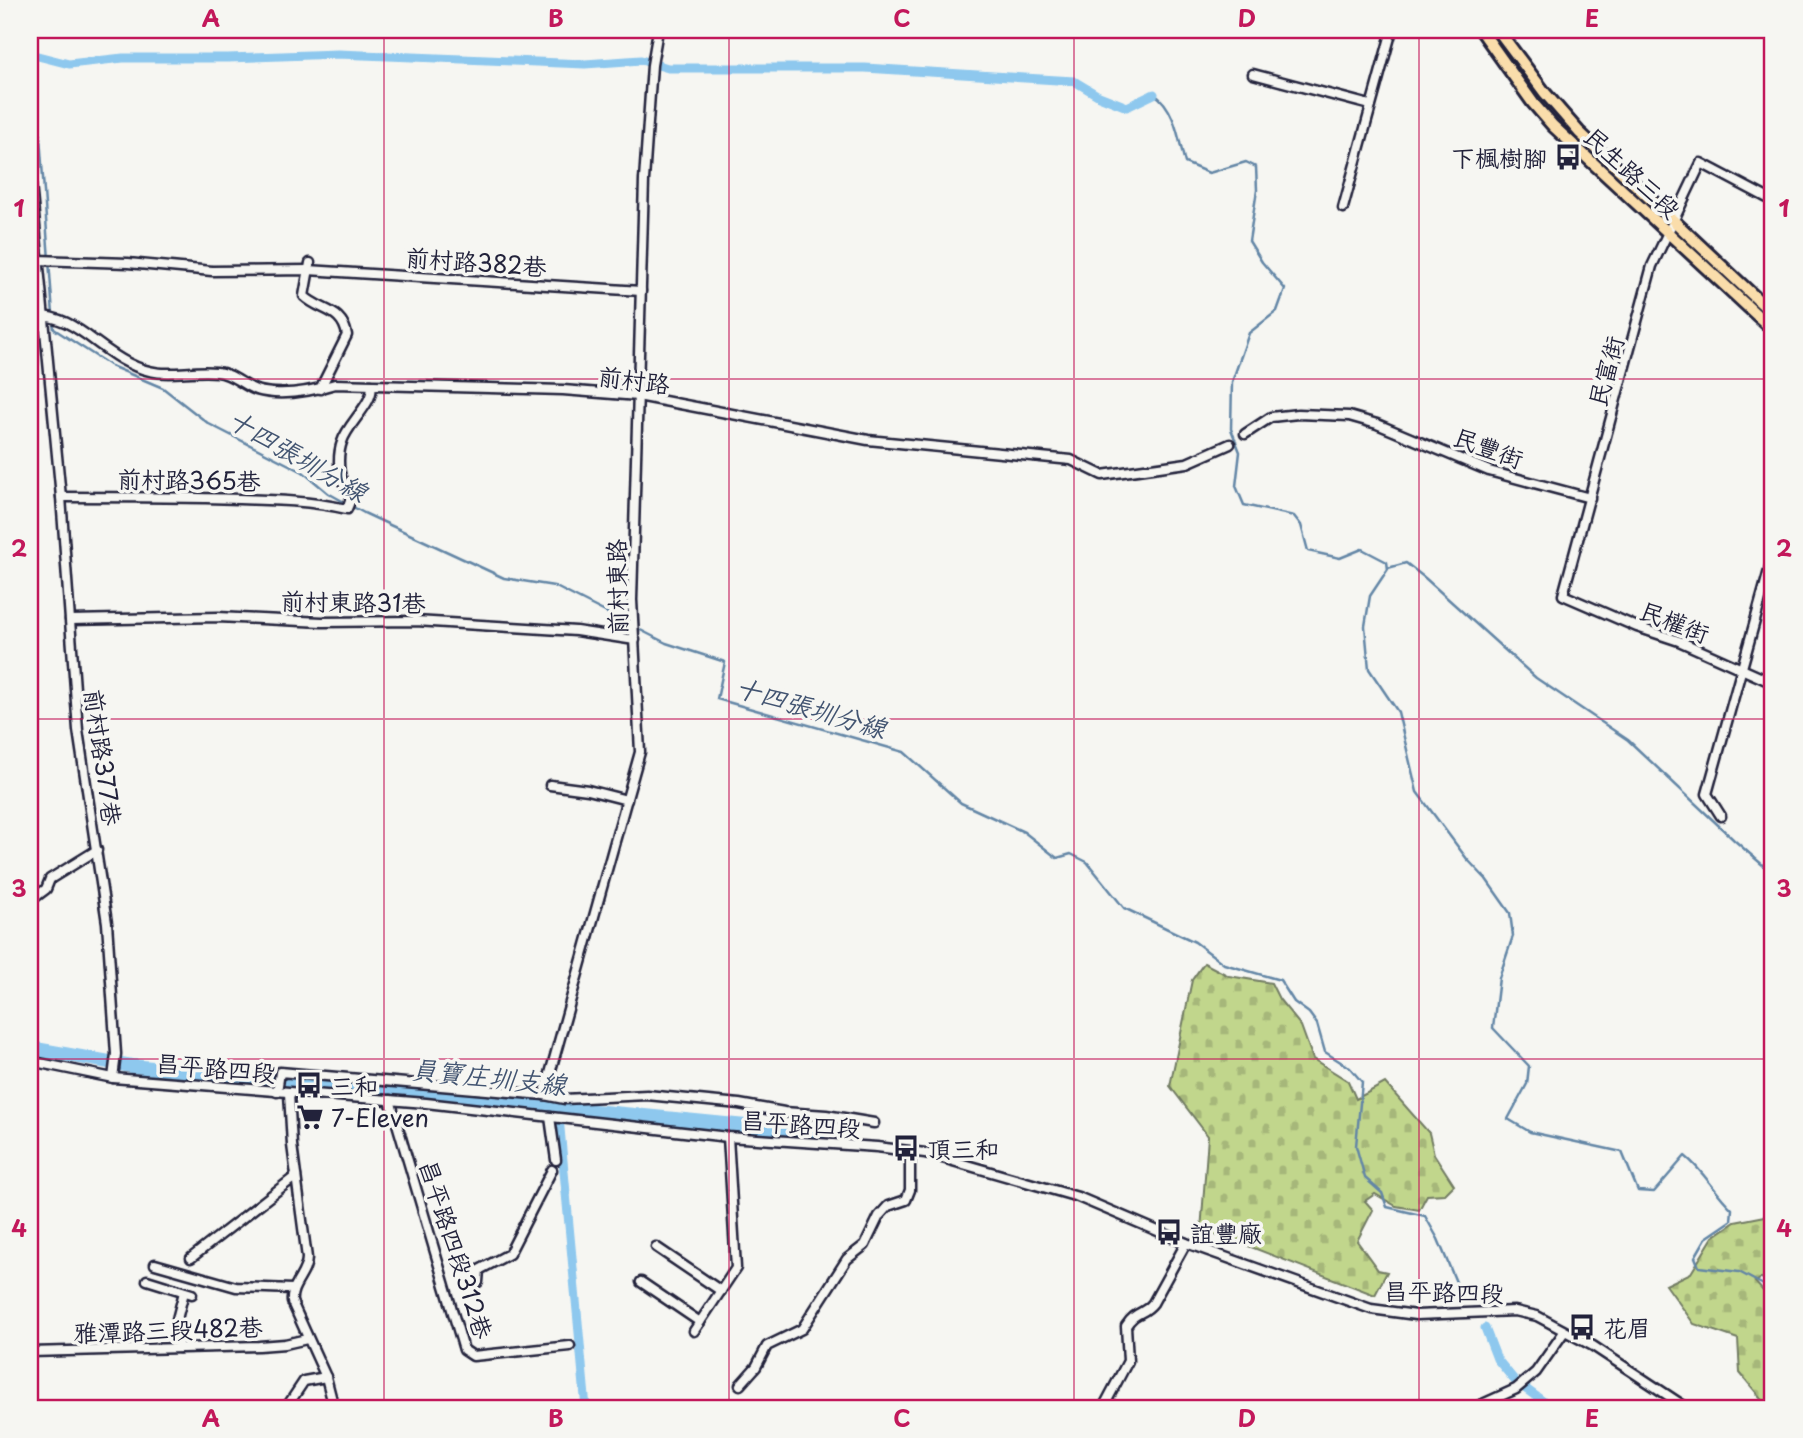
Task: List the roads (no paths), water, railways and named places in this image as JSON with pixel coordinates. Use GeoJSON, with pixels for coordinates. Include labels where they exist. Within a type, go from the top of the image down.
{"type":"FeatureCollection","features":[{"type":"Feature","properties":{"kind":"main road","name":"民生路三段"},"geometry":{"type":"LineString","coordinates":[[1481,30],[1533,103],[1553,126],[1773,330]]}},
{"type":"Feature","properties":{"kind":"main road","name":"民生路三段"},"geometry":{"type":"LineString","coordinates":[[1498,30],[1564,116],[1773,314]]}},
{"type":"Feature","properties":{"kind":"street","name":"前村東路"},"geometry":{"type":"LineString","coordinates":[[544,1095],[640,752],[632,600],[644,180],[652,65],[658,30]]}},
{"type":"Feature","properties":{"kind":"street"},"geometry":{"type":"LineString","coordinates":[[1343,208],[1392,30]]}},
{"type":"Feature","properties":{"kind":"street"},"geometry":{"type":"LineString","coordinates":[[1253,74],[1370,105]]}},
{"type":"Feature","properties":{"kind":"street","name":"民富街"},"geometry":{"type":"LineString","coordinates":[[1563,595],[1652,266],[1700,163],[1773,201]]}},
{"type":"Feature","properties":{"kind":"street","name":"前村路377巷"},"geometry":{"type":"LineString","coordinates":[[30,173],[61,497],[79,737],[109,947],[116,1054],[113,1078]]}},
{"type":"Feature","properties":{"kind":"street","name":"前村路382巷"},"geometry":{"type":"LineString","coordinates":[[37,260],[212,271],[309,266],[641,291]]}},
{"type":"Feature","properties":{"kind":"street"},"geometry":{"type":"LineString","coordinates":[[309,266],[304,296],[339,316],[347,335],[320,389]]}},
{"type":"Feature","properties":{"kind":"street"},"geometry":{"type":"LineString","coordinates":[[30,316],[42,315]]}},
{"type":"Feature","properties":{"kind":"street","name":"前村路"},"geometry":{"type":"LineString","coordinates":[[42,315],[60,318],[127,362],[149,372],[225,373],[256,390],[288,392],[320,389],[335,384],[564,390],[638,396],[868,440],[1071,460],[1102,475],[1187,463],[1230,444]]}},
{"type":"Feature","properties":{"kind":"street","name":"前村路365巷"},"geometry":{"type":"LineString","coordinates":[[61,497],[269,500],[320,503],[347,509],[352,499],[351,492],[342,481],[340,446],[344,434],[372,397],[371,385]]}},
{"type":"Feature","properties":{"kind":"street","name":"民豐街"},"geometry":{"type":"LineString","coordinates":[[1245,433],[1271,417],[1298,414],[1349,416],[1377,424],[1489,471],[1590,498]]}},
{"type":"Feature","properties":{"kind":"street"},"geometry":{"type":"LineString","coordinates":[[1721,816],[1707,794],[1773,556]]}},
{"type":"Feature","properties":{"kind":"street","name":"民權街"},"geometry":{"type":"LineString","coordinates":[[1563,595],[1637,627],[1679,641],[1773,683]]}},
{"type":"Feature","properties":{"kind":"street","name":"前村東路31巷"},"geometry":{"type":"LineString","coordinates":[[70,620],[218,617],[322,622],[416,621],[576,631],[635,640]]}},
{"type":"Feature","properties":{"kind":"street"},"geometry":{"type":"LineString","coordinates":[[550,785],[588,790],[627,800]]}},
{"type":"Feature","properties":{"kind":"street"},"geometry":{"type":"LineString","coordinates":[[30,901],[46,890],[50,879],[97,850]]}},
{"type":"Feature","properties":{"kind":"street","name":"昌平路四段"},"geometry":{"type":"LineString","coordinates":[[30,1061],[113,1078],[390,1100],[728,1137],[925,1153],[1068,1193],[1186,1243],[1371,1309],[1416,1315],[1515,1311],[1537,1316],[1593,1346],[1687,1408]]}},
{"type":"Feature","properties":{"kind":"street"},"geometry":{"type":"LineString","coordinates":[[277,1091],[280,1072],[564,1099],[647,1095],[739,1104],[874,1123]]}},
{"type":"Feature","properties":{"kind":"street"},"geometry":{"type":"LineString","coordinates":[[289,1093],[307,1266],[293,1289],[292,1302],[326,1377],[334,1408]]}},
{"type":"Feature","properties":{"kind":"street","name":"昌平路四段312巷"},"geometry":{"type":"LineString","coordinates":[[390,1100],[464,1350],[473,1356],[570,1346]]}},
{"type":"Feature","properties":{"kind":"street"},"geometry":{"type":"LineString","coordinates":[[550,1117],[556,1160]]}},
{"type":"Feature","properties":{"kind":"street"},"geometry":{"type":"LineString","coordinates":[[694,1331],[736,1268],[728,1137]]}},
{"type":"Feature","properties":{"kind":"street"},"geometry":{"type":"LineString","coordinates":[[740,1385],[756,1367],[767,1346],[802,1329],[847,1259],[864,1245],[879,1216],[888,1206],[906,1200],[911,1190],[910,1152]]}},
{"type":"Feature","properties":{"kind":"street"},"geometry":{"type":"LineString","coordinates":[[478,1282],[479,1270],[509,1254],[552,1170]]}},
{"type":"Feature","properties":{"kind":"street"},"geometry":{"type":"LineString","coordinates":[[191,1258],[296,1176]]}},
{"type":"Feature","properties":{"kind":"street"},"geometry":{"type":"LineString","coordinates":[[1103,1408],[1128,1361],[1126,1326],[1136,1313],[1149,1308],[1153,1303],[1186,1243]]}},
{"type":"Feature","properties":{"kind":"street"},"geometry":{"type":"LineString","coordinates":[[656,1247],[720,1291]]}},
{"type":"Feature","properties":{"kind":"street"},"geometry":{"type":"LineString","coordinates":[[155,1264],[236,1287],[293,1289]]}},
{"type":"Feature","properties":{"kind":"street"},"geometry":{"type":"LineString","coordinates":[[147,1280],[188,1293],[176,1326],[179,1348]]}},
{"type":"Feature","properties":{"kind":"street"},"geometry":{"type":"LineString","coordinates":[[641,1282],[700,1322]]}},
{"type":"Feature","properties":{"kind":"street"},"geometry":{"type":"LineString","coordinates":[[1474,1408],[1516,1389],[1536,1372],[1564,1332]]}},
{"type":"Feature","properties":{"kind":"street","name":"雅潭路三段482巷"},"geometry":{"type":"LineString","coordinates":[[30,1352],[259,1346],[307,1339]]}},
{"type":"Feature","properties":{"kind":"street"},"geometry":{"type":"LineString","coordinates":[[286,1408],[304,1381],[326,1377]]}},
{"type":"Feature","properties":{"kind":"waterway"},"geometry":{"type":"LineString","coordinates":[[30,54],[69,64],[123,58],[338,54],[585,64],[641,60],[668,68],[865,68],[1074,81],[1099,96],[1127,107],[1154,94]]}},
{"type":"Feature","properties":{"kind":"waterway","name":"十四張圳分線"},"geometry":{"type":"LineString","coordinates":[[34,54],[53,315]]}},
{"type":"Feature","properties":{"kind":"waterway"},"geometry":{"type":"LineString","coordinates":[[1154,94],[1167,107],[1185,163],[1209,173],[1246,162],[1256,167],[1257,190],[1249,241],[1262,262],[1285,289],[1277,311],[1249,333],[1232,382],[1231,429],[1240,452],[1236,486],[1244,505],[1294,516],[1301,525],[1308,551],[1340,558],[1362,549],[1387,562],[1388,569],[1370,596],[1365,626],[1369,669],[1398,712],[1417,792],[1510,913],[1513,936],[1499,978],[1493,1028],[1529,1066],[1527,1084],[1508,1119],[1530,1132],[1622,1152],[1638,1191],[1654,1192],[1685,1156],[1732,1209],[1731,1221],[1706,1238],[1695,1257],[1699,1267],[1739,1272],[1773,1290]]}},
{"type":"Feature","properties":{"kind":"waterway","name":"十四張圳分線"},"geometry":{"type":"LineString","coordinates":[[53,321],[54,329],[111,366],[163,388],[209,424],[303,472],[328,493],[364,513],[504,578],[554,586],[666,643],[725,662],[717,699],[904,752],[961,803],[1024,832],[1057,858],[1071,854],[1087,862],[1124,908],[1195,942],[1224,964],[1280,980],[1294,1002],[1309,1013],[1317,1024],[1325,1052],[1350,1068],[1362,1082],[1356,1146],[1365,1178],[1382,1193],[1387,1207],[1425,1216],[1438,1239],[1461,1294]]}},
{"type":"Feature","properties":{"kind":"waterway"},"geometry":{"type":"LineString","coordinates":[[1388,568],[1406,563],[1425,578],[1536,678],[1628,740],[1773,874]]}},
{"type":"Feature","properties":{"kind":"waterway","name":"員寶庄圳支線"},"geometry":{"type":"LineString","coordinates":[[30,1048],[132,1066],[819,1133]]}},
{"type":"Feature","properties":{"kind":"waterway"},"geometry":{"type":"LineString","coordinates":[[558,1107],[586,1408]]}},
{"type":"Feature","properties":{"kind":"waterway"},"geometry":{"type":"LineString","coordinates":[[1773,1326],[1764,1339],[1767,1347],[1773,1346]]}},
{"type":"Feature","properties":{"kind":"waterway","name":"員寶庄圳支線"},"geometry":{"type":"LineString","coordinates":[[1485,1328],[1497,1359],[1515,1381],[1552,1408]]}},
{"type":"Feature","properties":{"kind":"place","name":"下楓樹腳"},"geometry":{"type":"Point","coordinates":[1568,157]}},
{"type":"Feature","properties":{"kind":"place","name":"三和"},"geometry":{"type":"Point","coordinates":[309,1085]}},
{"type":"Feature","properties":{"kind":"place","name":"7-Eleven"},"geometry":{"type":"Point","coordinates":[310,1117]}},
{"type":"Feature","properties":{"kind":"place","name":"頂三和"},"geometry":{"type":"Point","coordinates":[906,1148]}},
{"type":"Feature","properties":{"kind":"place","name":"誼豐廠"},"geometry":{"type":"Point","coordinates":[1169,1232]}},
{"type":"Feature","properties":{"kind":"place","name":"花眉"},"geometry":{"type":"Point","coordinates":[1582,1327]}}]}
